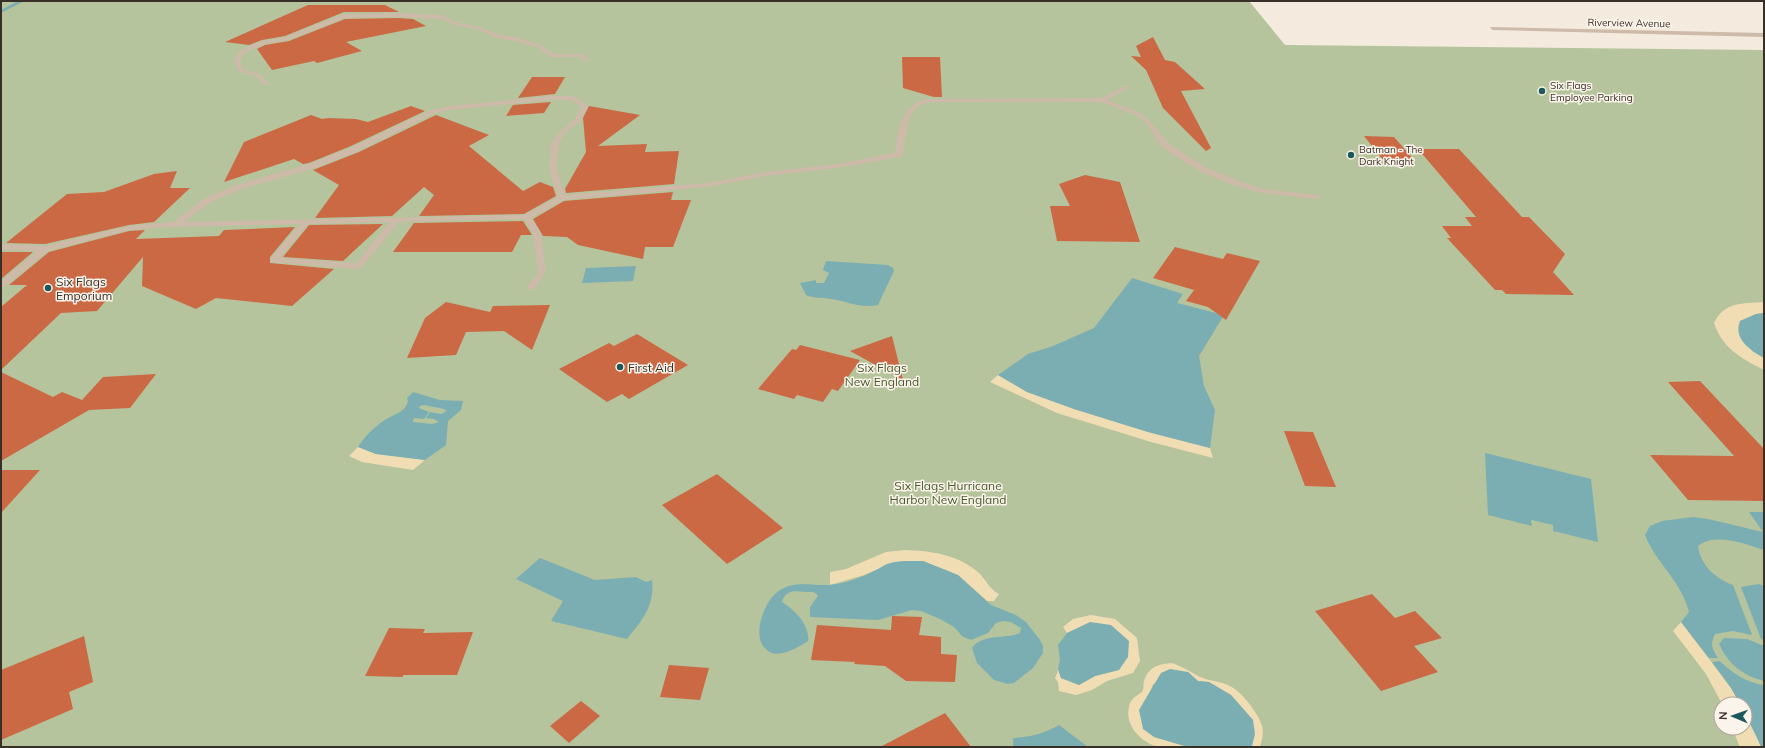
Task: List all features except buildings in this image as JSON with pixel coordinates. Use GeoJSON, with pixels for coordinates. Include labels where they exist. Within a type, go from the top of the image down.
{"type":"FeatureCollection","features":[{"type":"Feature","properties":{"kind":"street"},"geometry":{"type":"LineString","coordinates":[[266,84],[258,76],[242,71],[237,62],[241,52],[264,42],[286,39],[344,16],[398,15],[442,17],[454,23],[481,29],[499,37],[516,39],[539,46],[552,56],[582,55],[586,60]]}},
{"type":"Feature","properties":{"kind":"street","name":"Riverview Avenue"},"geometry":{"type":"LineString","coordinates":[[1493,28],[1764,35]]}},
{"type":"Feature","properties":{"kind":"street"},"geometry":{"type":"LineString","coordinates":[[1102,100],[1127,87]]}},
{"type":"Feature","properties":{"kind":"street"},"geometry":{"type":"LineString","coordinates":[[175,225],[208,200],[239,187],[312,166],[355,149],[430,112],[451,108],[506,102],[574,98],[585,106],[578,120],[560,134],[555,145],[553,169],[562,198]]}},
{"type":"Feature","properties":{"kind":"street"},"geometry":{"type":"LineString","coordinates":[[1,247],[44,249],[130,228],[175,225],[526,217],[562,198],[708,185],[765,174],[837,166],[898,154],[906,116],[914,106],[920,102],[959,99],[1102,100],[1138,114],[1147,121],[1166,146],[1204,170],[1236,183],[1262,191],[1318,197]]}},
{"type":"Feature","properties":{"kind":"street"},"geometry":{"type":"LineString","coordinates":[[526,217],[537,233],[542,272],[531,287]]}},
{"type":"Feature","properties":{"kind":"street"},"geometry":{"type":"LineString","coordinates":[[306,222],[274,260],[358,266],[396,221]]}},
{"type":"Feature","properties":{"kind":"street"},"geometry":{"type":"LineString","coordinates":[[1,285],[44,249]]}},
{"type":"Feature","properties":{"kind":"green space","name":"Six Flags New England"},"geometry":{"type":"Polygon","coordinates":[[[1,1],[1249,1],[1285,45],[1764,50],[1764,747],[1,747],[1,1]]]}},
{"type":"Feature","properties":{"kind":"sand"},"geometry":{"type":"Polygon","coordinates":[[[1764,302],[1764,313],[1756,314],[1740,321],[1752,351],[1764,358],[1764,370],[1740,357],[1734,352],[1722,340],[1714,323],[1718,316],[1729,307],[1741,304],[1764,302]]]}},
{"type":"Feature","properties":{"kind":"sand"},"geometry":{"type":"Polygon","coordinates":[[[998,375],[1027,392],[1074,409],[1148,432],[1210,448],[1213,458],[1151,442],[1057,413],[990,382],[998,375]]]}},
{"type":"Feature","properties":{"kind":"sand"},"geometry":{"type":"Polygon","coordinates":[[[358,447],[376,454],[425,460],[413,470],[362,462],[349,456],[358,447]]]}},
{"type":"Feature","properties":{"kind":"sand"},"geometry":{"type":"Polygon","coordinates":[[[905,550],[925,551],[952,557],[961,561],[978,572],[999,594],[994,601],[987,601],[958,575],[923,561],[896,562],[864,575],[830,585],[830,572],[846,569],[886,552],[905,550]]]}},
{"type":"Feature","properties":{"kind":"sand"},"geometry":{"type":"Polygon","coordinates":[[[1091,615],[1115,619],[1137,638],[1140,661],[1133,673],[1107,681],[1092,690],[1076,695],[1059,691],[1058,682],[1055,678],[1058,669],[1061,678],[1079,685],[1095,676],[1119,670],[1091,623],[1067,633],[1063,627],[1073,619],[1091,615]]]}},
{"type":"Feature","properties":{"kind":"sand"},"geometry":{"type":"Polygon","coordinates":[[[1681,622],[1736,696],[1718,696],[1706,674],[1673,631],[1681,622]]]}},
{"type":"Feature","properties":{"kind":"sand"},"geometry":{"type":"Polygon","coordinates":[[[1172,663],[1200,677],[1230,686],[1239,693],[1253,709],[1262,726],[1263,731],[1260,747],[1251,747],[1253,720],[1231,695],[1209,682],[1198,681],[1188,672],[1153,684],[1149,695],[1143,703],[1154,737],[1188,747],[1157,747],[1150,744],[1138,735],[1130,724],[1128,710],[1130,703],[1143,690],[1146,676],[1152,669],[1159,665],[1172,663]]]}},
{"type":"Feature","properties":{"kind":"sand"},"geometry":{"type":"Polygon","coordinates":[[[1753,727],[1761,747],[1740,747],[1735,736],[1753,736],[1753,727]]]}},
{"type":"Feature","properties":{"kind":"water"},"geometry":{"type":"Polygon","coordinates":[[[826,261],[888,265],[893,268],[894,271],[878,305],[866,306],[806,295],[800,283],[816,280],[816,283],[824,283],[829,273],[823,270],[826,261]]]}},
{"type":"Feature","properties":{"kind":"water"},"geometry":{"type":"Polygon","coordinates":[[[636,266],[633,281],[582,283],[586,268],[636,266]]]}},
{"type":"Feature","properties":{"kind":"water"},"geometry":{"type":"Polygon","coordinates":[[[1132,278],[1183,294],[1177,303],[1224,315],[1199,356],[1204,386],[1215,410],[1210,448],[1148,432],[1074,409],[1027,392],[998,375],[1028,354],[1053,346],[1094,328],[1132,278]]]}},
{"type":"Feature","properties":{"kind":"water"},"geometry":{"type":"Polygon","coordinates":[[[1764,313],[1764,358],[1748,348],[1741,339],[1738,327],[1740,321],[1756,314],[1764,313]]]}},
{"type":"Feature","properties":{"kind":"water"},"geometry":{"type":"Polygon","coordinates":[[[413,392],[440,400],[463,401],[461,410],[448,421],[446,445],[425,460],[376,454],[358,447],[367,435],[377,426],[402,411],[407,405],[407,398],[413,392]],[[424,405],[420,406],[419,408],[429,412],[424,419],[415,418],[413,422],[432,424],[439,422],[434,419],[426,418],[430,412],[441,414],[447,411],[424,405]]]}},
{"type":"Feature","properties":{"kind":"water"},"geometry":{"type":"Polygon","coordinates":[[[1485,453],[1591,479],[1598,542],[1553,531],[1553,525],[1532,520],[1532,526],[1488,515],[1485,453]]]}},
{"type":"Feature","properties":{"kind":"water"},"geometry":{"type":"Polygon","coordinates":[[[1749,512],[1764,512],[1764,550],[1731,540],[1713,540],[1698,546],[1702,560],[1710,570],[1720,579],[1733,585],[1752,635],[1733,631],[1715,634],[1712,646],[1718,658],[1709,658],[1681,622],[1689,612],[1686,601],[1681,591],[1656,555],[1645,535],[1650,526],[1662,521],[1693,517],[1763,532],[1749,512]]]}},
{"type":"Feature","properties":{"kind":"water"},"geometry":{"type":"Polygon","coordinates":[[[540,558],[595,580],[636,577],[646,582],[652,580],[651,598],[646,612],[627,639],[551,621],[563,601],[516,579],[540,558]]]}},
{"type":"Feature","properties":{"kind":"water"},"geometry":{"type":"Polygon","coordinates":[[[905,561],[923,561],[958,575],[991,605],[1016,615],[1026,622],[1043,646],[1043,653],[1033,668],[1014,683],[1008,684],[994,680],[977,663],[972,648],[977,643],[982,640],[1020,633],[1021,628],[1011,622],[1003,621],[996,623],[988,633],[971,640],[962,636],[954,627],[921,611],[912,610],[878,620],[810,617],[810,607],[818,596],[816,593],[812,592],[798,591],[788,593],[782,602],[796,613],[804,623],[808,635],[808,641],[801,646],[780,654],[772,653],[765,648],[761,642],[759,634],[762,616],[765,608],[774,595],[780,590],[800,584],[829,585],[841,583],[853,580],[887,564],[905,561]]]}},
{"type":"Feature","properties":{"kind":"water"},"geometry":{"type":"Polygon","coordinates":[[[1759,584],[1764,586],[1764,640],[1761,639],[1741,587],[1759,584]]]}},
{"type":"Feature","properties":{"kind":"water"},"geometry":{"type":"Polygon","coordinates":[[[1090,622],[1111,625],[1129,641],[1128,657],[1119,670],[1095,676],[1079,685],[1061,678],[1058,669],[1060,660],[1058,645],[1067,633],[1090,622]]]}},
{"type":"Feature","properties":{"kind":"water"},"geometry":{"type":"Polygon","coordinates":[[[1724,638],[1747,639],[1764,646],[1764,681],[1749,676],[1737,668],[1727,658],[1719,644],[1724,638]]]}},
{"type":"Feature","properties":{"kind":"water"},"geometry":{"type":"Polygon","coordinates":[[[1720,661],[1740,677],[1764,685],[1764,747],[1761,747],[1753,730],[1753,696],[1736,696],[1712,662],[1720,661]]]}},
{"type":"Feature","properties":{"kind":"water"},"geometry":{"type":"Polygon","coordinates":[[[1170,669],[1188,672],[1198,681],[1209,682],[1231,695],[1253,720],[1255,734],[1252,746],[1188,747],[1154,737],[1143,729],[1139,710],[1161,673],[1170,669]]]}},
{"type":"Feature","properties":{"kind":"water"},"geometry":{"type":"Polygon","coordinates":[[[1059,725],[1088,747],[1013,747],[1013,738],[1025,737],[1047,731],[1059,725]]]}},
{"type":"Feature","properties":{"kind":"waterway"},"geometry":{"type":"LineString","coordinates":[[1,12],[22,1]]}},
{"type":"Feature","properties":{"kind":"place","name":"Six Flags Employee Parking"},"geometry":{"type":"Point","coordinates":[1542,91]}},
{"type":"Feature","properties":{"kind":"place","name":"Batman - The Dark Knight"},"geometry":{"type":"Point","coordinates":[1351,155]}},
{"type":"Feature","properties":{"kind":"place","name":"Six Flags Emporium"},"geometry":{"type":"Point","coordinates":[48,288]}},
{"type":"Feature","properties":{"kind":"place","name":"First Aid"},"geometry":{"type":"Point","coordinates":[620,367]}},
{"type":"Feature","properties":{"kind":"park label","name":"Six Flags Hurricane Harbor New England"},"geometry":{"type":"Point","coordinates":[948,492]}}]}
